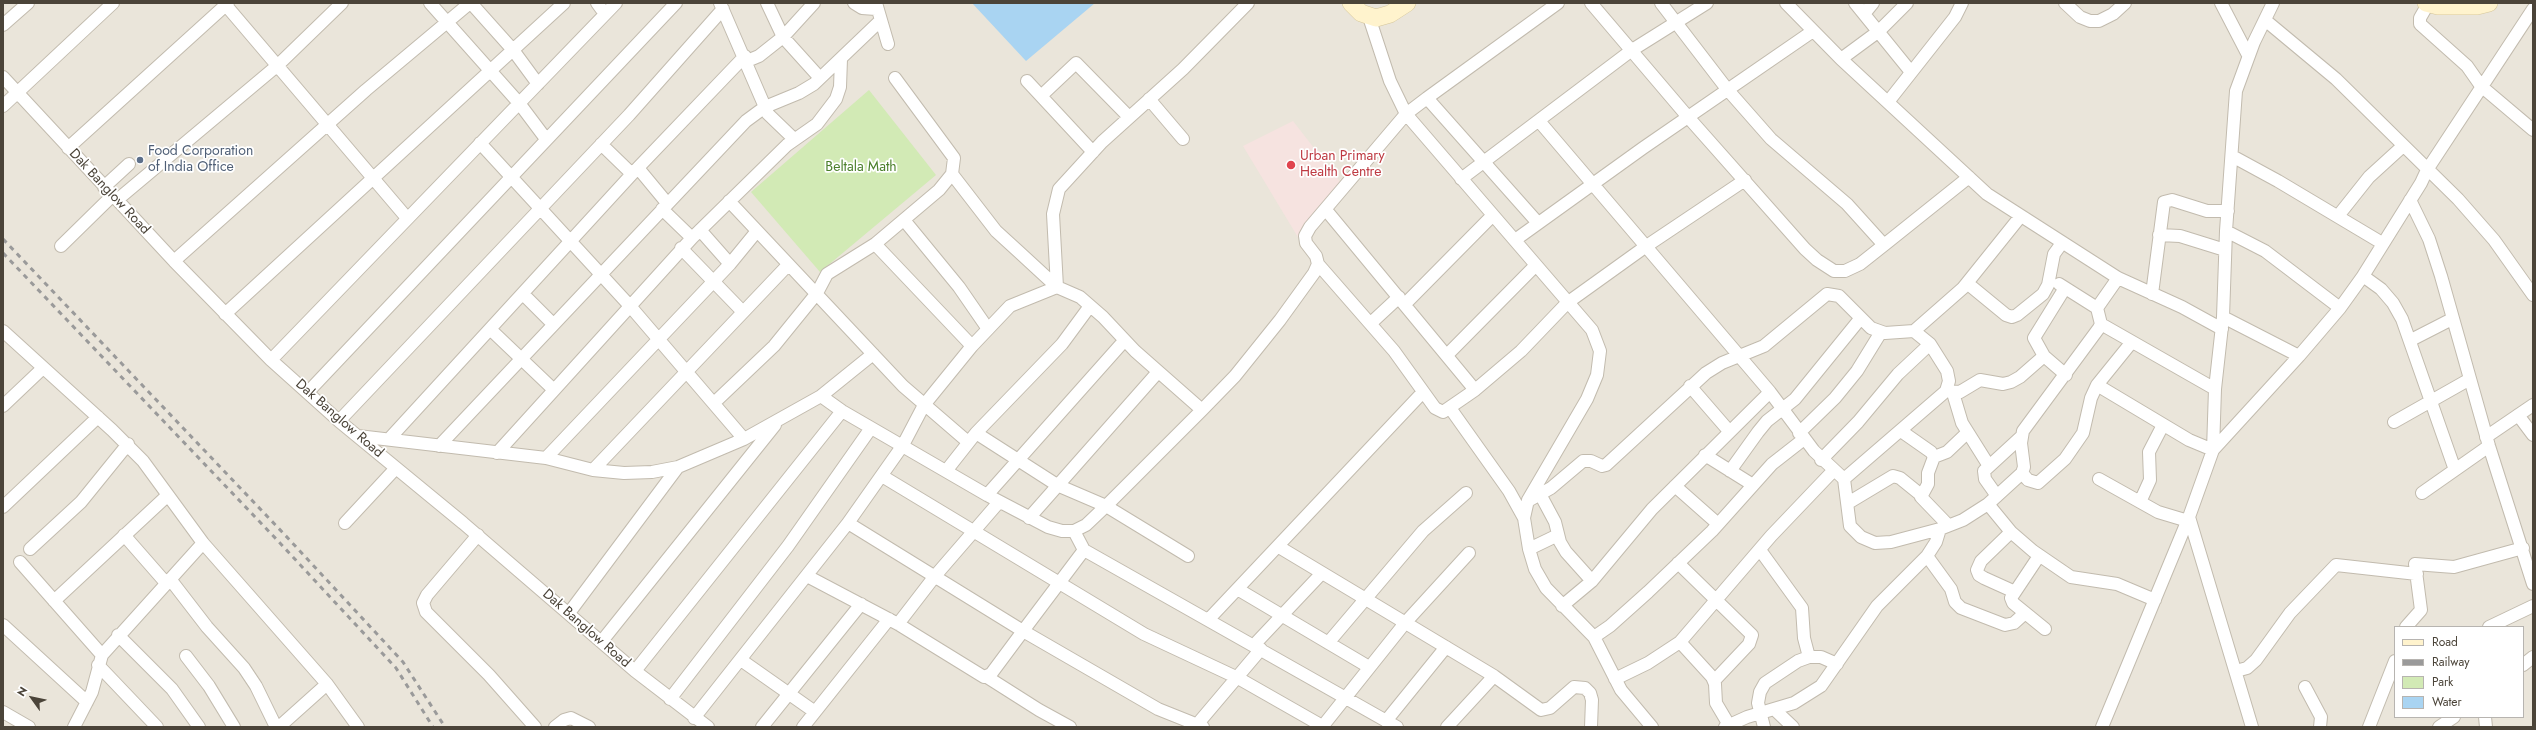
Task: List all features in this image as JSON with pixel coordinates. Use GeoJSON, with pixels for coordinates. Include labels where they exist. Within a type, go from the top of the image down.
{"type":"FeatureCollection","features":[{"type":"Feature","properties":{"kind":"main road"},"geometry":{"type":"LineString","coordinates":[[1351,3],[1369,17],[1383,17],[1407,3]]}},
{"type":"Feature","properties":{"kind":"main road"},"geometry":{"type":"LineString","coordinates":[[2427,3],[2438,6],[2477,6],[2489,3]]}},
{"type":"Feature","properties":{"kind":"street"},"geometry":{"type":"LineString","coordinates":[[3,25],[28,3]]}},
{"type":"Feature","properties":{"kind":"street"},"geometry":{"type":"LineString","coordinates":[[3,106],[113,3]]}},
{"type":"Feature","properties":{"kind":"street"},"geometry":{"type":"LineString","coordinates":[[61,246],[115,198],[278,65],[342,3]]}},
{"type":"Feature","properties":{"kind":"street"},"geometry":{"type":"LineString","coordinates":[[430,3],[519,103],[546,139]]}},
{"type":"Feature","properties":{"kind":"street"},"geometry":{"type":"LineString","coordinates":[[174,261],[328,124],[446,22],[471,3],[513,50],[538,84]]}},
{"type":"Feature","properties":{"kind":"street"},"geometry":{"type":"LineString","coordinates":[[225,314],[564,3]]}},
{"type":"Feature","properties":{"kind":"street"},"geometry":{"type":"LineString","coordinates":[[597,3],[605,14]]}},
{"type":"Feature","properties":{"kind":"street"},"geometry":{"type":"LineString","coordinates":[[271,360],[616,3]]}},
{"type":"Feature","properties":{"kind":"street"},"geometry":{"type":"LineString","coordinates":[[308,392],[676,3]]}},
{"type":"Feature","properties":{"kind":"street"},"geometry":{"type":"LineString","coordinates":[[767,3],[783,37],[820,78]]}},
{"type":"Feature","properties":{"kind":"street"},"geometry":{"type":"LineString","coordinates":[[854,3],[862,8],[878,11]]}},
{"type":"Feature","properties":{"kind":"street"},"geometry":{"type":"LineString","coordinates":[[1057,287],[1053,214],[1059,189],[1093,152],[1183,68],[1248,3]]}},
{"type":"Feature","properties":{"kind":"street"},"geometry":{"type":"LineString","coordinates":[[1558,3],[1406,114],[1305,236],[1306,243],[1316,256],[1318,264],[1371,323],[1439,411],[1443,412],[1450,408],[1475,390],[1521,351],[1567,303],[1645,247],[1745,180]]}},
{"type":"Feature","properties":{"kind":"street"},"geometry":{"type":"LineString","coordinates":[[1591,3],[1688,117],[1805,249],[1834,271],[1845,271],[1860,264],[1969,177]]}},
{"type":"Feature","properties":{"kind":"street"},"geometry":{"type":"LineString","coordinates":[[1661,3],[1727,89],[1771,139],[1847,204],[1884,245]]}},
{"type":"Feature","properties":{"kind":"street"},"geometry":{"type":"LineString","coordinates":[[1461,179],[1632,50],[1707,3]]}},
{"type":"Feature","properties":{"kind":"street"},"geometry":{"type":"LineString","coordinates":[[1786,3],[1841,59],[1987,194],[2020,217],[2118,278],[2182,307],[2299,356]]}},
{"type":"Feature","properties":{"kind":"street"},"geometry":{"type":"LineString","coordinates":[[1855,3],[1911,72]]}},
{"type":"Feature","properties":{"kind":"street"},"geometry":{"type":"LineString","coordinates":[[1864,14],[1873,3]]}},
{"type":"Feature","properties":{"kind":"street"},"geometry":{"type":"LineString","coordinates":[[1841,59],[1879,31],[1907,3]]}},
{"type":"Feature","properties":{"kind":"street"},"geometry":{"type":"LineString","coordinates":[[1888,102],[1955,17],[1962,3]]}},
{"type":"Feature","properties":{"kind":"street"},"geometry":{"type":"LineString","coordinates":[[2065,3],[2080,17],[2090,21],[2099,21],[2113,14],[2125,3]]}},
{"type":"Feature","properties":{"kind":"street"},"geometry":{"type":"LineString","coordinates":[[2221,3],[2248,55]]}},
{"type":"Feature","properties":{"kind":"street"},"geometry":{"type":"LineString","coordinates":[[2102,727],[2188,519],[2213,450],[2214,389],[2222,323],[2226,231],[2236,91],[2248,55],[2273,3]]}},
{"type":"Feature","properties":{"kind":"street"},"geometry":{"type":"LineString","coordinates":[[2427,3],[2420,18],[2420,24],[2466,66],[2481,86],[2533,130]]}},
{"type":"Feature","properties":{"kind":"street"},"geometry":{"type":"LineString","coordinates":[[68,148],[226,4],[375,177],[408,218]]}},
{"type":"Feature","properties":{"kind":"street"},"geometry":{"type":"LineString","coordinates":[[339,421],[601,144],[722,6],[746,59],[765,107],[773,120],[794,138]]}},
{"type":"Feature","properties":{"kind":"street"},"geometry":{"type":"LineString","coordinates":[[390,438],[635,171],[746,59],[758,56],[783,37],[809,6]]}},
{"type":"Feature","properties":{"kind":"street"},"geometry":{"type":"LineString","coordinates":[[2213,450],[2299,356],[2340,308],[2363,276],[2427,170],[2533,9]]}},
{"type":"Feature","properties":{"kind":"street"},"geometry":{"type":"LineString","coordinates":[[878,11],[888,44]]}},
{"type":"Feature","properties":{"kind":"street"},"geometry":{"type":"LineString","coordinates":[[439,446],[520,358],[602,276],[664,206],[730,137],[765,107],[799,93],[820,78],[841,59],[878,11]]}},
{"type":"Feature","properties":{"kind":"street"},"geometry":{"type":"LineString","coordinates":[[1369,17],[1390,81],[1406,114],[1492,216],[1592,330],[1600,350],[1597,375],[1570,431],[1528,501],[1524,518],[1528,549],[1535,569],[1546,588],[1594,637],[1614,679],[1652,727]]}},
{"type":"Feature","properties":{"kind":"street"},"geometry":{"type":"LineString","coordinates":[[2265,20],[2336,78],[2427,170],[2458,199],[2494,240],[2533,295]]}},
{"type":"Feature","properties":{"kind":"street"},"geometry":{"type":"LineString","coordinates":[[1514,240],[1727,89],[1813,31]]}},
{"type":"Feature","properties":{"kind":"street"},"geometry":{"type":"LineString","coordinates":[[497,453],[682,248],[794,138],[817,124],[831,108],[840,87],[841,59]]}},
{"type":"Feature","properties":{"kind":"street"},"geometry":{"type":"LineString","coordinates":[[1041,96],[1076,63],[1129,117]]}},
{"type":"Feature","properties":{"kind":"street","name":"Dak Banglow Road"},"geometry":{"type":"LineString","coordinates":[[3,76],[174,261],[271,360],[339,421],[478,535],[635,671],[694,718],[708,727]]}},
{"type":"Feature","properties":{"kind":"street"},"geometry":{"type":"LineString","coordinates":[[714,403],[774,346],[817,293],[827,274],[875,244],[939,190],[952,174],[954,158],[895,78]]}},
{"type":"Feature","properties":{"kind":"street"},"geometry":{"type":"LineString","coordinates":[[1027,81],[1093,152]]}},
{"type":"Feature","properties":{"kind":"street"},"geometry":{"type":"LineString","coordinates":[[1427,98],[1485,161],[1538,223]]}},
{"type":"Feature","properties":{"kind":"street"},"geometry":{"type":"LineString","coordinates":[[1149,99],[1183,139]]}},
{"type":"Feature","properties":{"kind":"street"},"geometry":{"type":"LineString","coordinates":[[1539,121],[1591,185],[1770,392],[1801,436],[1821,460],[1844,479],[1850,526],[1861,537],[1874,543],[1892,542],[1944,527],[1968,517],[1988,504],[2022,473],[2024,459],[2021,437]]}},
{"type":"Feature","properties":{"kind":"street"},"geometry":{"type":"LineString","coordinates":[[480,143],[541,207],[630,306],[744,439]]}},
{"type":"Feature","properties":{"kind":"street"},"geometry":{"type":"LineString","coordinates":[[601,144],[635,171],[664,206],[730,264]]}},
{"type":"Feature","properties":{"kind":"street"},"geometry":{"type":"LineString","coordinates":[[2338,216],[2369,178],[2403,146]]}},
{"type":"Feature","properties":{"kind":"street"},"geometry":{"type":"LineString","coordinates":[[2232,156],[2338,216],[2382,243]]}},
{"type":"Feature","properties":{"kind":"street"},"geometry":{"type":"LineString","coordinates":[[104,186],[129,164]]}},
{"type":"Feature","properties":{"kind":"street"},"geometry":{"type":"LineString","coordinates":[[952,174],[996,231],[1057,287],[1080,297],[1124,341],[1202,410]]}},
{"type":"Feature","properties":{"kind":"street"},"geometry":{"type":"LineString","coordinates":[[2152,294],[2162,207],[2168,199],[2207,210],[2228,211]]}},
{"type":"Feature","properties":{"kind":"street"},"geometry":{"type":"LineString","coordinates":[[2410,200],[2428,239],[2487,441],[2523,548],[2531,563],[2533,584]]}},
{"type":"Feature","properties":{"kind":"street"},"geometry":{"type":"LineString","coordinates":[[730,201],[873,354],[924,405],[972,438],[1018,460],[1057,485],[1106,506],[1188,556]]}},
{"type":"Feature","properties":{"kind":"street"},"geometry":{"type":"LineString","coordinates":[[1326,210],[1448,355],[1475,390]]}},
{"type":"Feature","properties":{"kind":"street"},"geometry":{"type":"LineString","coordinates":[[1371,323],[1402,300],[1492,216]]}},
{"type":"Feature","properties":{"kind":"street"},"geometry":{"type":"LineString","coordinates":[[1528,501],[1560,481],[1583,461],[1591,461],[1602,466],[1606,465],[1690,386],[1706,373],[1738,356],[1764,346],[1827,294],[1839,296],[1860,319],[1881,332],[1903,333],[1914,331],[1948,304],[1967,283],[2020,217]]}},
{"type":"Feature","properties":{"kind":"street"},"geometry":{"type":"LineString","coordinates":[[904,220],[954,281],[988,329]]}},
{"type":"Feature","properties":{"kind":"street"},"geometry":{"type":"LineString","coordinates":[[546,458],[659,341],[730,264],[758,231]]}},
{"type":"Feature","properties":{"kind":"street"},"geometry":{"type":"LineString","coordinates":[[2226,231],[2265,251],[2340,308]]}},
{"type":"Feature","properties":{"kind":"street"},"geometry":{"type":"LineString","coordinates":[[2159,235],[2180,236],[2225,250]]}},
{"type":"Feature","properties":{"kind":"street"},"geometry":{"type":"LineString","coordinates":[[1967,283],[2006,315],[2012,317],[2043,294],[2050,278],[2054,254],[2062,243]]}},
{"type":"Feature","properties":{"kind":"street"},"geometry":{"type":"LineString","coordinates":[[875,244],[972,346]]}},
{"type":"Feature","properties":{"kind":"street"},"geometry":{"type":"LineString","coordinates":[[682,248],[712,282],[743,312]]}},
{"type":"Feature","properties":{"kind":"street"},"geometry":{"type":"LineString","coordinates":[[594,470],[788,264]]}},
{"type":"Feature","properties":{"kind":"street"},"geometry":{"type":"LineString","coordinates":[[821,396],[842,411],[999,502],[1048,527],[1062,531],[1074,531],[1086,525],[1106,506],[1235,376],[1280,320],[1318,264]]}},
{"type":"Feature","properties":{"kind":"street"},"geometry":{"type":"LineString","coordinates":[[1448,355],[1536,265]]}},
{"type":"Feature","properties":{"kind":"street"},"geometry":{"type":"LineString","coordinates":[[2363,276],[2381,289],[2393,303],[2411,340],[2455,470]]}},
{"type":"Feature","properties":{"kind":"street"},"geometry":{"type":"LineString","coordinates":[[2050,278],[2097,308],[2101,324],[2131,343],[2214,389]]}},
{"type":"Feature","properties":{"kind":"street"},"geometry":{"type":"LineString","coordinates":[[2097,308],[2118,278]]}},
{"type":"Feature","properties":{"kind":"street"},"geometry":{"type":"LineString","coordinates":[[694,718],[848,523],[903,445],[924,405],[972,346],[1010,306],[1057,287]]}},
{"type":"Feature","properties":{"kind":"street"},"geometry":{"type":"LineString","coordinates":[[2065,288],[2036,333],[2035,344],[2044,356],[2066,375]]}},
{"type":"Feature","properties":{"kind":"street"},"geometry":{"type":"LineString","coordinates":[[523,294],[553,324]]}},
{"type":"Feature","properties":{"kind":"street"},"geometry":{"type":"LineString","coordinates":[[946,471],[972,438],[1062,344],[1090,306]]}},
{"type":"Feature","properties":{"kind":"street"},"geometry":{"type":"LineString","coordinates":[[1730,471],[1762,426],[1784,410],[1795,399],[1860,319]]}},
{"type":"Feature","properties":{"kind":"street"},"geometry":{"type":"LineString","coordinates":[[2411,340],[2452,319]]}},
{"type":"Feature","properties":{"kind":"street"},"geometry":{"type":"LineString","coordinates":[[1997,496],[1983,475],[1989,466],[2021,437],[2029,422],[2066,375],[2101,324]]}},
{"type":"Feature","properties":{"kind":"street"},"geometry":{"type":"LineString","coordinates":[[490,329],[554,390]]}},
{"type":"Feature","properties":{"kind":"street"},"geometry":{"type":"LineString","coordinates":[[3,331],[128,444],[203,543],[327,684],[358,727]]}},
{"type":"Feature","properties":{"kind":"street"},"geometry":{"type":"LineString","coordinates":[[1914,331],[1930,344],[1947,371],[1949,392],[1968,433],[1989,466]]}},
{"type":"Feature","properties":{"kind":"street"},"geometry":{"type":"LineString","coordinates":[[1594,637],[1625,614],[1678,563],[1718,524],[1772,464],[1801,436],[1840,393],[1857,371],[1881,332]]}},
{"type":"Feature","properties":{"kind":"street"},"geometry":{"type":"LineString","coordinates":[[987,495],[1124,341]]}},
{"type":"Feature","properties":{"kind":"street"},"geometry":{"type":"LineString","coordinates":[[2022,473],[2028,480],[2038,483],[2065,459],[2083,433],[2097,385],[2131,343]]}},
{"type":"Feature","properties":{"kind":"street"},"geometry":{"type":"LineString","coordinates":[[1821,460],[1858,422],[1898,374],[1930,344]]}},
{"type":"Feature","properties":{"kind":"street"},"geometry":{"type":"LineString","coordinates":[[358,436],[390,438],[439,446],[546,458],[594,470],[624,473],[678,467],[744,439],[777,422],[821,396],[873,354]]}},
{"type":"Feature","properties":{"kind":"street"},"geometry":{"type":"LineString","coordinates":[[1844,479],[1949,392],[1960,392],[1980,380],[2003,384],[2011,382],[2020,377],[2044,356]]}},
{"type":"Feature","properties":{"kind":"street"},"geometry":{"type":"LineString","coordinates":[[3,406],[43,368]]}},
{"type":"Feature","properties":{"kind":"street"},"geometry":{"type":"LineString","coordinates":[[1029,518],[1158,372]]}},
{"type":"Feature","properties":{"kind":"street"},"geometry":{"type":"LineString","coordinates":[[2394,422],[2470,379]]}},
{"type":"Feature","properties":{"kind":"street"},"geometry":{"type":"LineString","coordinates":[[2097,385],[2163,425],[2213,450]]}},
{"type":"Feature","properties":{"kind":"street"},"geometry":{"type":"LineString","coordinates":[[1690,386],[1729,431]]}},
{"type":"Feature","properties":{"kind":"street"},"geometry":{"type":"LineString","coordinates":[[1209,619],[1239,590],[1423,392]]}},
{"type":"Feature","properties":{"kind":"street"},"geometry":{"type":"LineString","coordinates":[[1562,606],[1592,582],[1652,509],[1770,392]]}},
{"type":"Feature","properties":{"kind":"street"},"geometry":{"type":"LineString","coordinates":[[2422,493],[2455,470],[2487,441],[2533,405]]}},
{"type":"Feature","properties":{"kind":"street"},"geometry":{"type":"LineString","coordinates":[[1450,408],[1509,491],[1524,518]]}},
{"type":"Feature","properties":{"kind":"street"},"geometry":{"type":"LineString","coordinates":[[635,671],[842,411]]}},
{"type":"Feature","properties":{"kind":"street"},"geometry":{"type":"LineString","coordinates":[[2518,416],[2533,435]]}},
{"type":"Feature","properties":{"kind":"street"},"geometry":{"type":"LineString","coordinates":[[3,507],[98,417]]}},
{"type":"Feature","properties":{"kind":"street"},"geometry":{"type":"LineString","coordinates":[[602,641],[777,422]]}},
{"type":"Feature","properties":{"kind":"street"},"geometry":{"type":"LineString","coordinates":[[2140,502],[2150,480],[2149,452],[2163,425]]}},
{"type":"Feature","properties":{"kind":"street"},"geometry":{"type":"LineString","coordinates":[[670,699],[788,546],[871,428]]}},
{"type":"Feature","properties":{"kind":"street"},"geometry":{"type":"LineString","coordinates":[[1901,431],[1931,452],[1934,457]]}},
{"type":"Feature","properties":{"kind":"street"},"geometry":{"type":"LineString","coordinates":[[1921,495],[1928,484],[1928,473],[1934,457],[1947,452],[1968,433]]}},
{"type":"Feature","properties":{"kind":"street"},"geometry":{"type":"LineString","coordinates":[[30,549],[81,502],[128,444]]}},
{"type":"Feature","properties":{"kind":"street"},"geometry":{"type":"LineString","coordinates":[[1705,455],[1753,486]]}},
{"type":"Feature","properties":{"kind":"street"},"geometry":{"type":"LineString","coordinates":[[569,613],[610,561],[678,467]]}},
{"type":"Feature","properties":{"kind":"street"},"geometry":{"type":"LineString","coordinates":[[345,523],[396,468]]}},
{"type":"Feature","properties":{"kind":"street"},"geometry":{"type":"LineString","coordinates":[[1614,679],[1648,663],[1680,642],[1760,550],[1833,471]]}},
{"type":"Feature","properties":{"kind":"street"},"geometry":{"type":"LineString","coordinates":[[882,476],[973,530],[1059,584],[1174,650],[1238,678],[1323,727],[1344,697],[1405,623],[1469,553]]}},
{"type":"Feature","properties":{"kind":"street"},"geometry":{"type":"LineString","coordinates":[[1848,503],[1893,476],[1900,478],[1921,495],[1922,500],[1944,527]]}},
{"type":"Feature","properties":{"kind":"street"},"geometry":{"type":"LineString","coordinates":[[2099,479],[2170,517],[2188,519]]}},
{"type":"Feature","properties":{"kind":"street"},"geometry":{"type":"LineString","coordinates":[[1675,486],[1718,524]]}},
{"type":"Feature","properties":{"kind":"street"},"geometry":{"type":"LineString","coordinates":[[1328,643],[1364,598],[1423,531],[1466,493]]}},
{"type":"Feature","properties":{"kind":"street"},"geometry":{"type":"LineString","coordinates":[[1540,494],[1555,522],[1558,535],[1566,552],[1592,582]]}},
{"type":"Feature","properties":{"kind":"street"},"geometry":{"type":"LineString","coordinates":[[54,601],[168,495]]}},
{"type":"Feature","properties":{"kind":"street"},"geometry":{"type":"LineString","coordinates":[[803,727],[893,622],[935,576],[973,530],[999,502]]}},
{"type":"Feature","properties":{"kind":"street"},"geometry":{"type":"LineString","coordinates":[[1988,504],[2011,532],[2040,556],[2071,577],[2117,584],[2155,600]]}},
{"type":"Feature","properties":{"kind":"street"},"geometry":{"type":"LineString","coordinates":[[2188,519],[2252,727]]}},
{"type":"Feature","properties":{"kind":"street"},"geometry":{"type":"LineString","coordinates":[[848,523],[1023,631],[1158,708],[1199,726],[1238,678],[1257,647],[1282,614],[1322,573]]}},
{"type":"Feature","properties":{"kind":"street"},"geometry":{"type":"LineString","coordinates":[[1680,642],[1714,681],[1716,703],[1727,726],[1809,695],[1821,686],[1876,606],[1927,556],[1944,527]]}},
{"type":"Feature","properties":{"kind":"street"},"geometry":{"type":"LineString","coordinates":[[1074,531],[1084,550],[1209,619],[1397,727]]}},
{"type":"Feature","properties":{"kind":"street"},"geometry":{"type":"LineString","coordinates":[[2011,532],[1981,561],[1977,570],[1978,575],[2015,592]]}},
{"type":"Feature","properties":{"kind":"street"},"geometry":{"type":"LineString","coordinates":[[124,535],[168,581],[244,668],[256,686],[278,727],[327,684]]}},
{"type":"Feature","properties":{"kind":"street"},"geometry":{"type":"LineString","coordinates":[[478,535],[427,595],[423,603],[426,612],[489,676],[535,727]]}},
{"type":"Feature","properties":{"kind":"street"},"geometry":{"type":"LineString","coordinates":[[1528,549],[1558,535]]}},
{"type":"Feature","properties":{"kind":"street"},"geometry":{"type":"LineString","coordinates":[[76,726],[87,702],[100,660],[118,635],[203,543]]}},
{"type":"Feature","properties":{"kind":"street"},"geometry":{"type":"LineString","coordinates":[[1279,546],[1494,676],[1541,710],[1550,708],[1574,687],[1585,688],[1590,693],[1592,700],[1591,727]]}},
{"type":"Feature","properties":{"kind":"street"},"geometry":{"type":"LineString","coordinates":[[2407,626],[2421,610],[2416,564],[2454,567],[2523,548]]}},
{"type":"Feature","properties":{"kind":"street"},"geometry":{"type":"LineString","coordinates":[[987,677],[1084,550]]}},
{"type":"Feature","properties":{"kind":"street"},"geometry":{"type":"LineString","coordinates":[[1760,550],[1802,608],[1804,638],[1809,657]]}},
{"type":"Feature","properties":{"kind":"street"},"geometry":{"type":"LineString","coordinates":[[1927,556],[1951,589],[1955,602],[1961,608],[2005,625],[2014,623],[2026,613]]}},
{"type":"Feature","properties":{"kind":"street"},"geometry":{"type":"LineString","coordinates":[[2040,556],[2015,592],[2011,601],[2045,629]]}},
{"type":"Feature","properties":{"kind":"street"},"geometry":{"type":"LineString","coordinates":[[20,562],[54,601],[100,660],[157,727]]}},
{"type":"Feature","properties":{"kind":"street"},"geometry":{"type":"LineString","coordinates":[[1678,563],[1715,601],[1752,635],[1749,644],[1714,681]]}},
{"type":"Feature","properties":{"kind":"street"},"geometry":{"type":"LineString","coordinates":[[2236,671],[2247,668],[2256,660],[2290,613],[2336,565],[2417,574]]}},
{"type":"Feature","properties":{"kind":"street"},"geometry":{"type":"LineString","coordinates":[[807,576],[893,622],[980,676],[987,677],[1039,710],[1070,727]]}},
{"type":"Feature","properties":{"kind":"street"},"geometry":{"type":"LineString","coordinates":[[1239,590],[1282,614],[1369,667]]}},
{"type":"Feature","properties":{"kind":"street"},"geometry":{"type":"LineString","coordinates":[[762,727],[791,694],[861,604]]}},
{"type":"Feature","properties":{"kind":"street"},"geometry":{"type":"LineString","coordinates":[[2491,626],[2533,606]]}},
{"type":"Feature","properties":{"kind":"street"},"geometry":{"type":"LineString","coordinates":[[3,625],[87,702]]}},
{"type":"Feature","properties":{"kind":"street"},"geometry":{"type":"LineString","coordinates":[[118,635],[172,689],[199,727]]}},
{"type":"Feature","properties":{"kind":"street"},"geometry":{"type":"LineString","coordinates":[[1386,721],[1446,647]]}},
{"type":"Feature","properties":{"kind":"street"},"geometry":{"type":"LineString","coordinates":[[186,656],[209,686],[234,727]]}},
{"type":"Feature","properties":{"kind":"street"},"geometry":{"type":"LineString","coordinates":[[1764,727],[1759,713],[1760,692],[1766,683],[1798,661],[1809,657],[1821,656],[1837,664]]}},
{"type":"Feature","properties":{"kind":"street"},"geometry":{"type":"LineString","coordinates":[[2524,664],[2533,657]]}},
{"type":"Feature","properties":{"kind":"street"},"geometry":{"type":"LineString","coordinates":[[741,660],[815,712]]}},
{"type":"Feature","properties":{"kind":"street"},"geometry":{"type":"LineString","coordinates":[[2369,727],[2378,710],[2394,664]]}},
{"type":"Feature","properties":{"kind":"street"},"geometry":{"type":"LineString","coordinates":[[1447,727],[1494,676]]}},
{"type":"Feature","properties":{"kind":"street"},"geometry":{"type":"LineString","coordinates":[[2305,687],[2321,717],[2320,727]]}},
{"type":"Feature","properties":{"kind":"street"},"geometry":{"type":"LineString","coordinates":[[1774,709],[1793,727]]}},
{"type":"Feature","properties":{"kind":"street"},"geometry":{"type":"LineString","coordinates":[[3,712],[30,727]]}},
{"type":"Feature","properties":{"kind":"street"},"geometry":{"type":"LineString","coordinates":[[556,727],[564,720],[571,718],[588,727]]}},
{"type":"Feature","properties":{"kind":"street"},"geometry":{"type":"LineString","coordinates":[[2439,727],[2452,718]]}},
{"type":"Feature","properties":{"kind":"shaded area"},"geometry":{"type":"Polygon","coordinates":[[[3,3],[2533,3],[2533,727],[3,727],[3,3]]]}},
{"type":"Feature","properties":{"kind":"shaded area","name":"Urban Primary Health Centre"},"geometry":{"type":"Polygon","coordinates":[[[1293,121],[1342,184],[1299,239],[1243,146],[1293,121]]]}},
{"type":"Feature","properties":{"kind":"green space","name":"Beltala Math"},"geometry":{"type":"Polygon","coordinates":[[[869,90],[936,175],[820,272],[751,192],[869,90]]]}},
{"type":"Feature","properties":{"kind":"water"},"geometry":{"type":"Polygon","coordinates":[[[972,3],[1095,3],[1026,61],[972,3]]]}},
{"type":"Feature","properties":{"kind":"railway"},"geometry":{"type":"LineString","coordinates":[[3,239],[285,535],[403,662],[445,727]]}},
{"type":"Feature","properties":{"kind":"railway"},"geometry":{"type":"LineString","coordinates":[[3,253],[279,542],[396,668],[433,727]]}},
{"type":"Feature","properties":{"kind":"place","name":"Food Corporation of India Office"},"geometry":{"type":"Point","coordinates":[140,160]}},
{"type":"Feature","properties":{"kind":"place","name":"Urban Primary Health Centre"},"geometry":{"type":"Point","coordinates":[1291,165]}}]}
